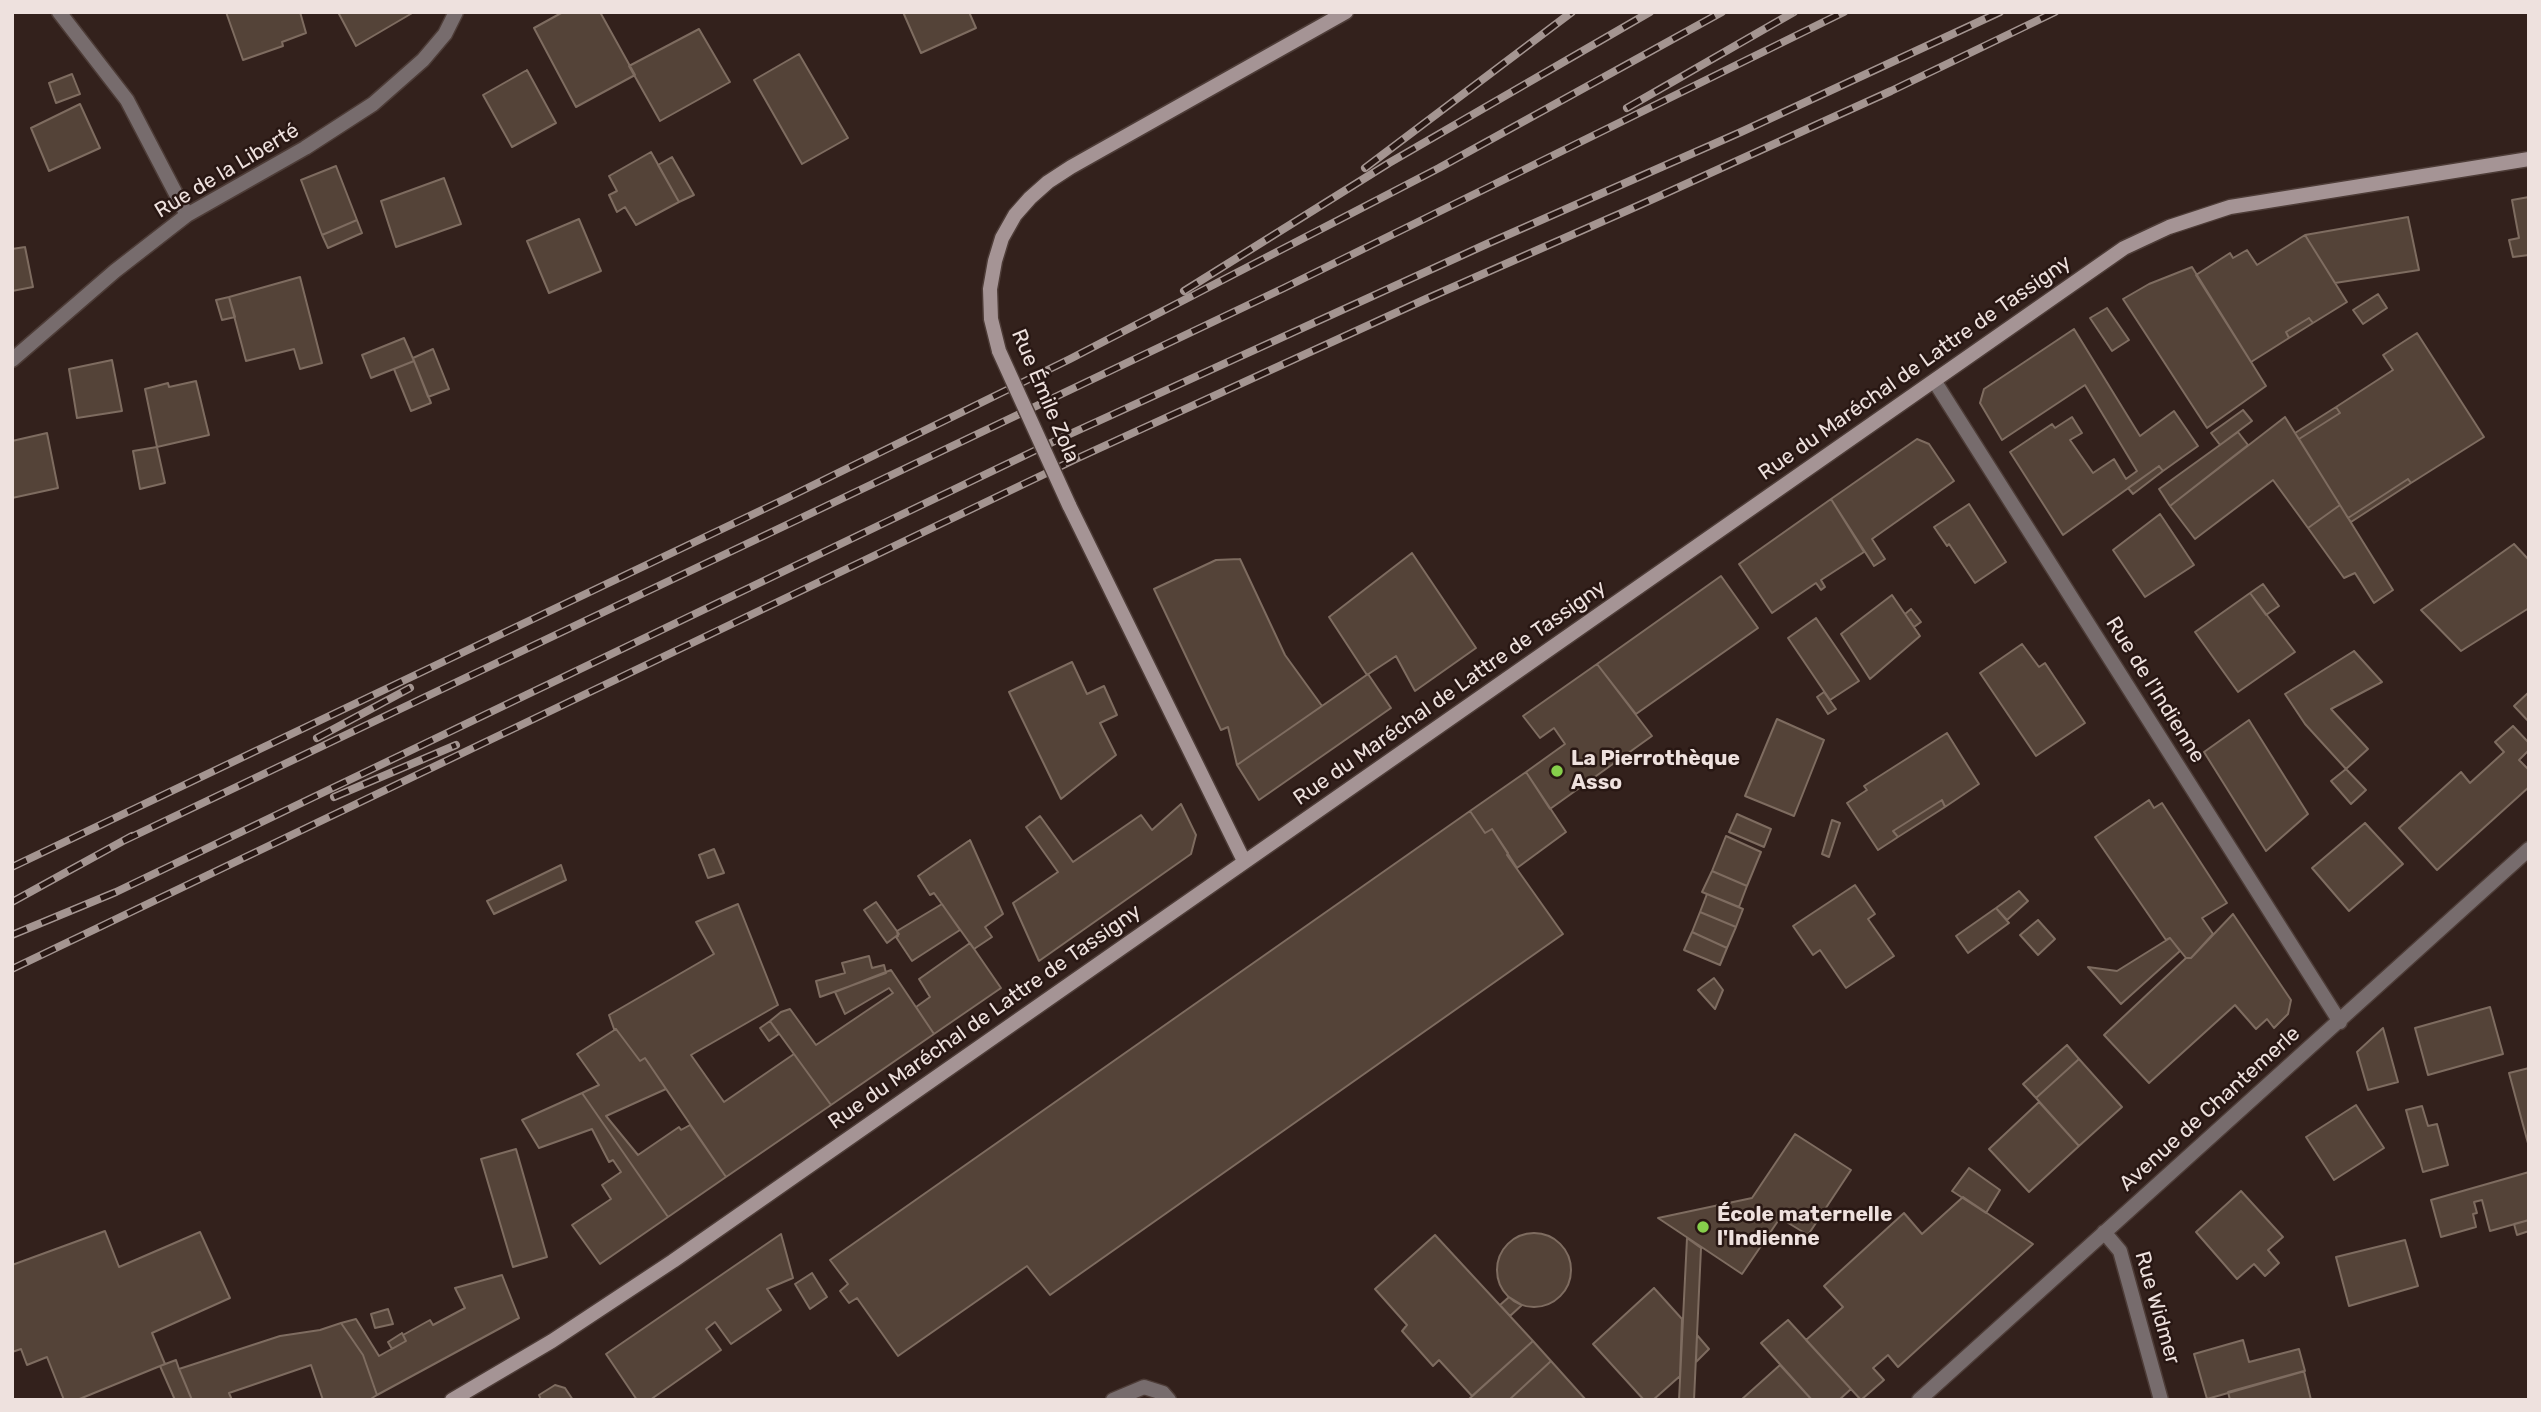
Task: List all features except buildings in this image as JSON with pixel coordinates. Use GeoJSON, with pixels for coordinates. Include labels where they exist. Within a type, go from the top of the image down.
{"type":"FeatureCollection","features":[{"type":"Feature","properties":{"kind":"main road","name":"Rue Émile Zola"},"geometry":{"type":"LineString","coordinates":[[1244,861],[1069,505],[999,351],[991,319],[990,289],[1002,237],[1015,215],[1048,182],[1346,12]]}},
{"type":"Feature","properties":{"kind":"main road","name":"Rue du Maréchal de Lattre de Tassigny"},"geometry":{"type":"LineString","coordinates":[[452,1400],[552,1341],[673,1261],[2124,248],[2169,226],[2230,207],[2529,159]]}},
{"type":"Feature","properties":{"kind":"street"},"geometry":{"type":"LineString","coordinates":[[59,12],[127,100],[187,215]]}},
{"type":"Feature","properties":{"kind":"street","name":"Rue de la Liberté"},"geometry":{"type":"LineString","coordinates":[[12,360],[116,271],[187,215],[305,149],[373,104],[423,61],[446,34],[456,12]]}},
{"type":"Feature","properties":{"kind":"street","name":"Rue de l'Indienne"},"geometry":{"type":"LineString","coordinates":[[1934,382],[2340,1022]]}},
{"type":"Feature","properties":{"kind":"street","name":"Avenue de Chantemerle"},"geometry":{"type":"LineString","coordinates":[[1919,1400],[2529,849]]}},
{"type":"Feature","properties":{"kind":"street","name":"Rue Widmer"},"geometry":{"type":"LineString","coordinates":[[2104,1232],[2120,1251],[2161,1400]]}},
{"type":"Feature","properties":{"kind":"street"},"geometry":{"type":"LineString","coordinates":[[1113,1400],[1144,1387],[1163,1393],[1169,1400]]}},
{"type":"Feature","properties":{"kind":"railway"},"geometry":{"type":"LineString","coordinates":[[1365,168],[1572,12]]}},
{"type":"Feature","properties":{"kind":"railway"},"geometry":{"type":"LineString","coordinates":[[1184,291],[1389,163],[1650,12]]}},
{"type":"Feature","properties":{"kind":"railway"},"geometry":{"type":"LineString","coordinates":[[12,867],[785,499],[1070,359],[1439,168],[1722,12]]}},
{"type":"Feature","properties":{"kind":"railway"},"geometry":{"type":"LineString","coordinates":[[1627,108],[1794,12]]}},
{"type":"Feature","properties":{"kind":"railway"},"geometry":{"type":"LineString","coordinates":[[123,841],[1284,288],[1844,12]]}},
{"type":"Feature","properties":{"kind":"railway"},"geometry":{"type":"LineString","coordinates":[[12,935],[116,892],[1059,439],[1489,243],[1741,132],[2000,12]]}},
{"type":"Feature","properties":{"kind":"railway"},"geometry":{"type":"LineString","coordinates":[[12,969],[1078,458],[1891,91],[2055,12]]}},
{"type":"Feature","properties":{"kind":"railway"},"geometry":{"type":"LineString","coordinates":[[317,738],[410,688]]}},
{"type":"Feature","properties":{"kind":"railway"},"geometry":{"type":"LineString","coordinates":[[334,797],[456,745]]}},
{"type":"Feature","properties":{"kind":"railway"},"geometry":{"type":"LineString","coordinates":[[12,902],[132,836]]}},
{"type":"Feature","properties":{"kind":"place","name":"La Pierrothèque Asso"},"geometry":{"type":"Point","coordinates":[1557,771]}},
{"type":"Feature","properties":{"kind":"place","name":"École maternelle l'Indienne"},"geometry":{"type":"Point","coordinates":[1703,1227]}}]}
